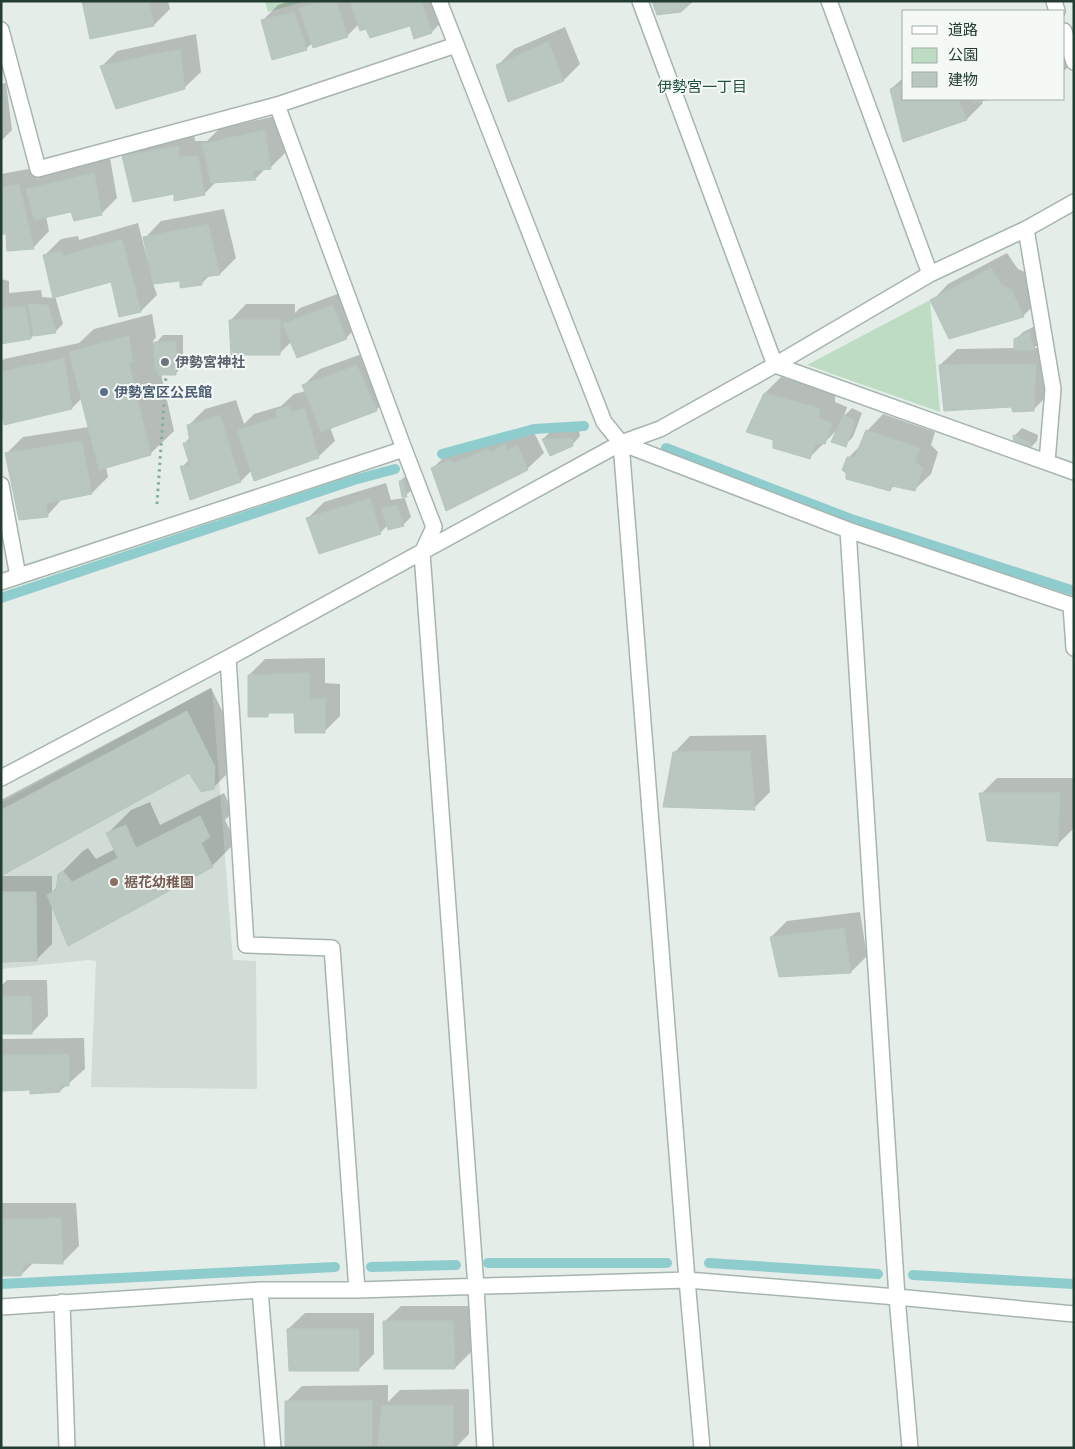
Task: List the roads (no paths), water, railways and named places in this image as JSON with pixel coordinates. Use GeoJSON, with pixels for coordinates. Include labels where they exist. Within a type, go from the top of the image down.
{"type":"FeatureCollection","features":[{"type":"Feature","properties":{"kind":"street"},"geometry":{"type":"LineString","coordinates":[[438,1],[604,422],[621,443],[848,530],[1072,605],[1074,648]]}},
{"type":"Feature","properties":{"kind":"street"},"geometry":{"type":"LineString","coordinates":[[640,1],[775,365]]}},
{"type":"Feature","properties":{"kind":"street"},"geometry":{"type":"LineString","coordinates":[[829,1],[930,274]]}},
{"type":"Feature","properties":{"kind":"street"},"geometry":{"type":"LineString","coordinates":[[1,30],[38,169],[277,105],[456,45]]}},
{"type":"Feature","properties":{"kind":"street"},"geometry":{"type":"LineString","coordinates":[[1065,34],[1074,62]]}},
{"type":"Feature","properties":{"kind":"street"},"geometry":{"type":"LineString","coordinates":[[277,105],[434,528],[422,553],[476,1287],[485,1448]]}},
{"type":"Feature","properties":{"kind":"street"},"geometry":{"type":"LineString","coordinates":[[1,778],[228,658],[621,443],[660,429],[775,365],[930,274],[1026,229],[1074,202]]}},
{"type":"Feature","properties":{"kind":"street"},"geometry":{"type":"LineString","coordinates":[[1026,229],[1053,389],[1047,462]]}},
{"type":"Feature","properties":{"kind":"street"},"geometry":{"type":"LineString","coordinates":[[775,365],[1074,472]]}},
{"type":"Feature","properties":{"kind":"street"},"geometry":{"type":"LineString","coordinates":[[621,443],[702,1448]]}},
{"type":"Feature","properties":{"kind":"street"},"geometry":{"type":"LineString","coordinates":[[1,582],[404,449]]}},
{"type":"Feature","properties":{"kind":"street"},"geometry":{"type":"LineString","coordinates":[[1,485],[18,576]]}},
{"type":"Feature","properties":{"kind":"street"},"geometry":{"type":"LineString","coordinates":[[848,530],[897,1297],[910,1448]]}},
{"type":"Feature","properties":{"kind":"street"},"geometry":{"type":"LineString","coordinates":[[228,658],[246,945],[332,948],[357,1290]]}},
{"type":"Feature","properties":{"kind":"street"},"geometry":{"type":"LineString","coordinates":[[1,1307],[260,1290],[357,1290],[687,1280],[1074,1314]]}},
{"type":"Feature","properties":{"kind":"street"},"geometry":{"type":"LineString","coordinates":[[260,1290],[273,1448]]}},
{"type":"Feature","properties":{"kind":"street"},"geometry":{"type":"LineString","coordinates":[[62,1302],[67,1448]]}},
{"type":"Feature","properties":{"kind":"waterway"},"geometry":{"type":"LineString","coordinates":[[442,454],[534,429],[584,426]]}},
{"type":"Feature","properties":{"kind":"waterway"},"geometry":{"type":"LineString","coordinates":[[666,448],[851,519],[1074,591]]}},
{"type":"Feature","properties":{"kind":"waterway"},"geometry":{"type":"LineString","coordinates":[[1,598],[354,480],[395,469]]}},
{"type":"Feature","properties":{"kind":"waterway"},"geometry":{"type":"LineString","coordinates":[[488,1263],[667,1263]]}},
{"type":"Feature","properties":{"kind":"waterway"},"geometry":{"type":"LineString","coordinates":[[709,1263],[878,1274]]}},
{"type":"Feature","properties":{"kind":"waterway"},"geometry":{"type":"LineString","coordinates":[[371,1267],[456,1265]]}},
{"type":"Feature","properties":{"kind":"waterway"},"geometry":{"type":"LineString","coordinates":[[1,1284],[335,1267]]}},
{"type":"Feature","properties":{"kind":"waterway"},"geometry":{"type":"LineString","coordinates":[[913,1275],[1074,1284]]}},
{"type":"Feature","properties":{"kind":"place","name":"伊勢宮神社"},"geometry":{"type":"Point","coordinates":[165,362]}},
{"type":"Feature","properties":{"kind":"place","name":"伊勢宮区公民館"},"geometry":{"type":"Point","coordinates":[104,392]}},
{"type":"Feature","properties":{"kind":"place","name":"裾花幼稚園"},"geometry":{"type":"Point","coordinates":[114,882]}},
{"type":"Feature","properties":{"kind":"district","name":"伊勢宮一丁目"},"geometry":{"type":"Point","coordinates":[702,87]}}]}
